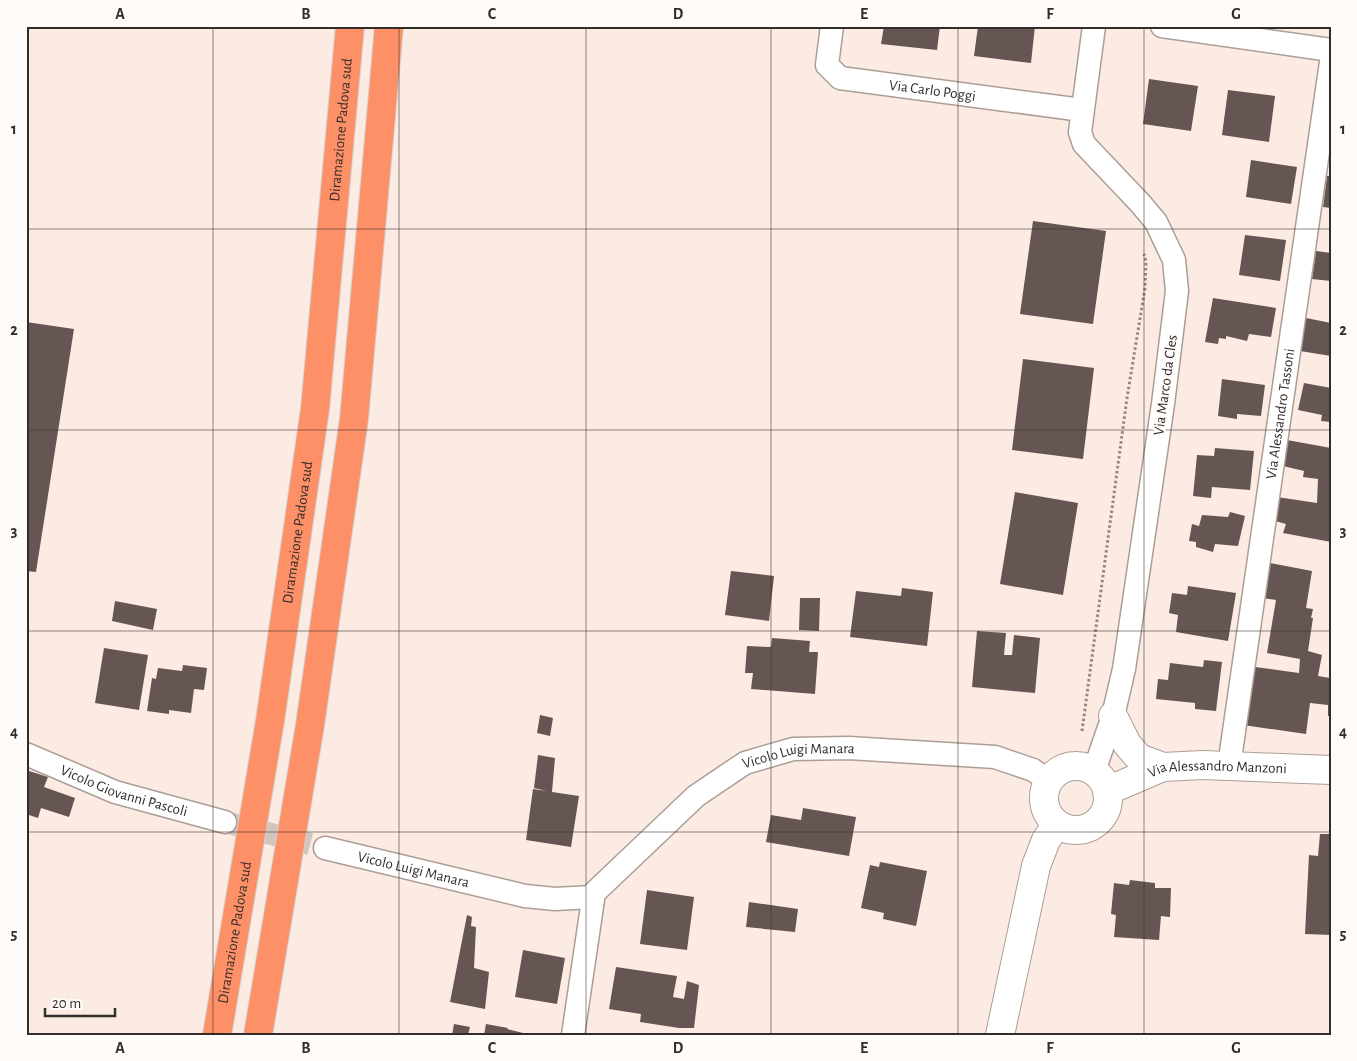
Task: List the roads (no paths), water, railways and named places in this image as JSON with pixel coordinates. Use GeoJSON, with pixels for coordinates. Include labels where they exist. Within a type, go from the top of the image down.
{"type":"FeatureCollection","features":[{"type":"Feature","properties":{"kind":"highway","name":"Diramazione Padova sud"},"geometry":{"type":"LineString","coordinates":[[217,1035],[270,721],[315,409],[350,26]]}},
{"type":"Feature","properties":{"kind":"highway"},"geometry":{"type":"LineString","coordinates":[[258,1035],[310,725],[354,419],[389,26]]}},
{"type":"Feature","properties":{"kind":"street","name":"Via Carlo Poggi"},"geometry":{"type":"LineString","coordinates":[[832,26],[827,65],[840,78],[1082,110]]}},
{"type":"Feature","properties":{"kind":"street","name":"Via Marco da Cles"},"geometry":{"type":"LineString","coordinates":[[1094,26],[1080,132],[1084,144],[1156,222],[1174,260],[1177,291],[1163,404],[1129,637],[1101,781]]}},
{"type":"Feature","properties":{"kind":"street"},"geometry":{"type":"LineString","coordinates":[[1162,26],[1331,50]]}},
{"type":"Feature","properties":{"kind":"street","name":"Via Alessandro Tassoni"},"geometry":{"type":"LineString","coordinates":[[1230,766],[1331,62]]}},
{"type":"Feature","properties":{"kind":"street"},"geometry":{"type":"LineString","coordinates":[[1113,716],[1127,744],[1139,758],[1163,767]]}},
{"type":"Feature","properties":{"kind":"street","name":"Vicolo Luigi Manara"},"geometry":{"type":"LineString","coordinates":[[325,848],[525,896],[555,898],[592,897],[696,796],[745,763],[793,748],[849,748],[995,757],[1033,770],[1049,781]]}},
{"type":"Feature","properties":{"kind":"street","name":"Vicolo Giovanni Pascoli"},"geometry":{"type":"LineString","coordinates":[[26,754],[115,792],[225,822]]}},
{"type":"Feature","properties":{"kind":"street"},"geometry":{"type":"LineString","coordinates":[[1074,766],[1085,767],[1101,781],[1107,808],[1103,816],[1090,827],[1082,830],[1065,829],[1057,825],[1050,818],[1043,800],[1044,790],[1049,781],[1060,771],[1074,766]]}},
{"type":"Feature","properties":{"kind":"street","name":"Via Alessandro Manzoni"},"geometry":{"type":"LineString","coordinates":[[1101,781],[1163,767],[1230,766],[1331,770]]}},
{"type":"Feature","properties":{"kind":"street"},"geometry":{"type":"LineString","coordinates":[[1000,1035],[1036,866],[1046,840],[1057,825]]}},
{"type":"Feature","properties":{"kind":"street"},"geometry":{"type":"LineString","coordinates":[[573,1035],[592,897]]}},
{"type":"Feature","properties":{"kind":"tunnel"},"geometry":{"type":"LineString","coordinates":[[225,822],[325,848]]}}]}
